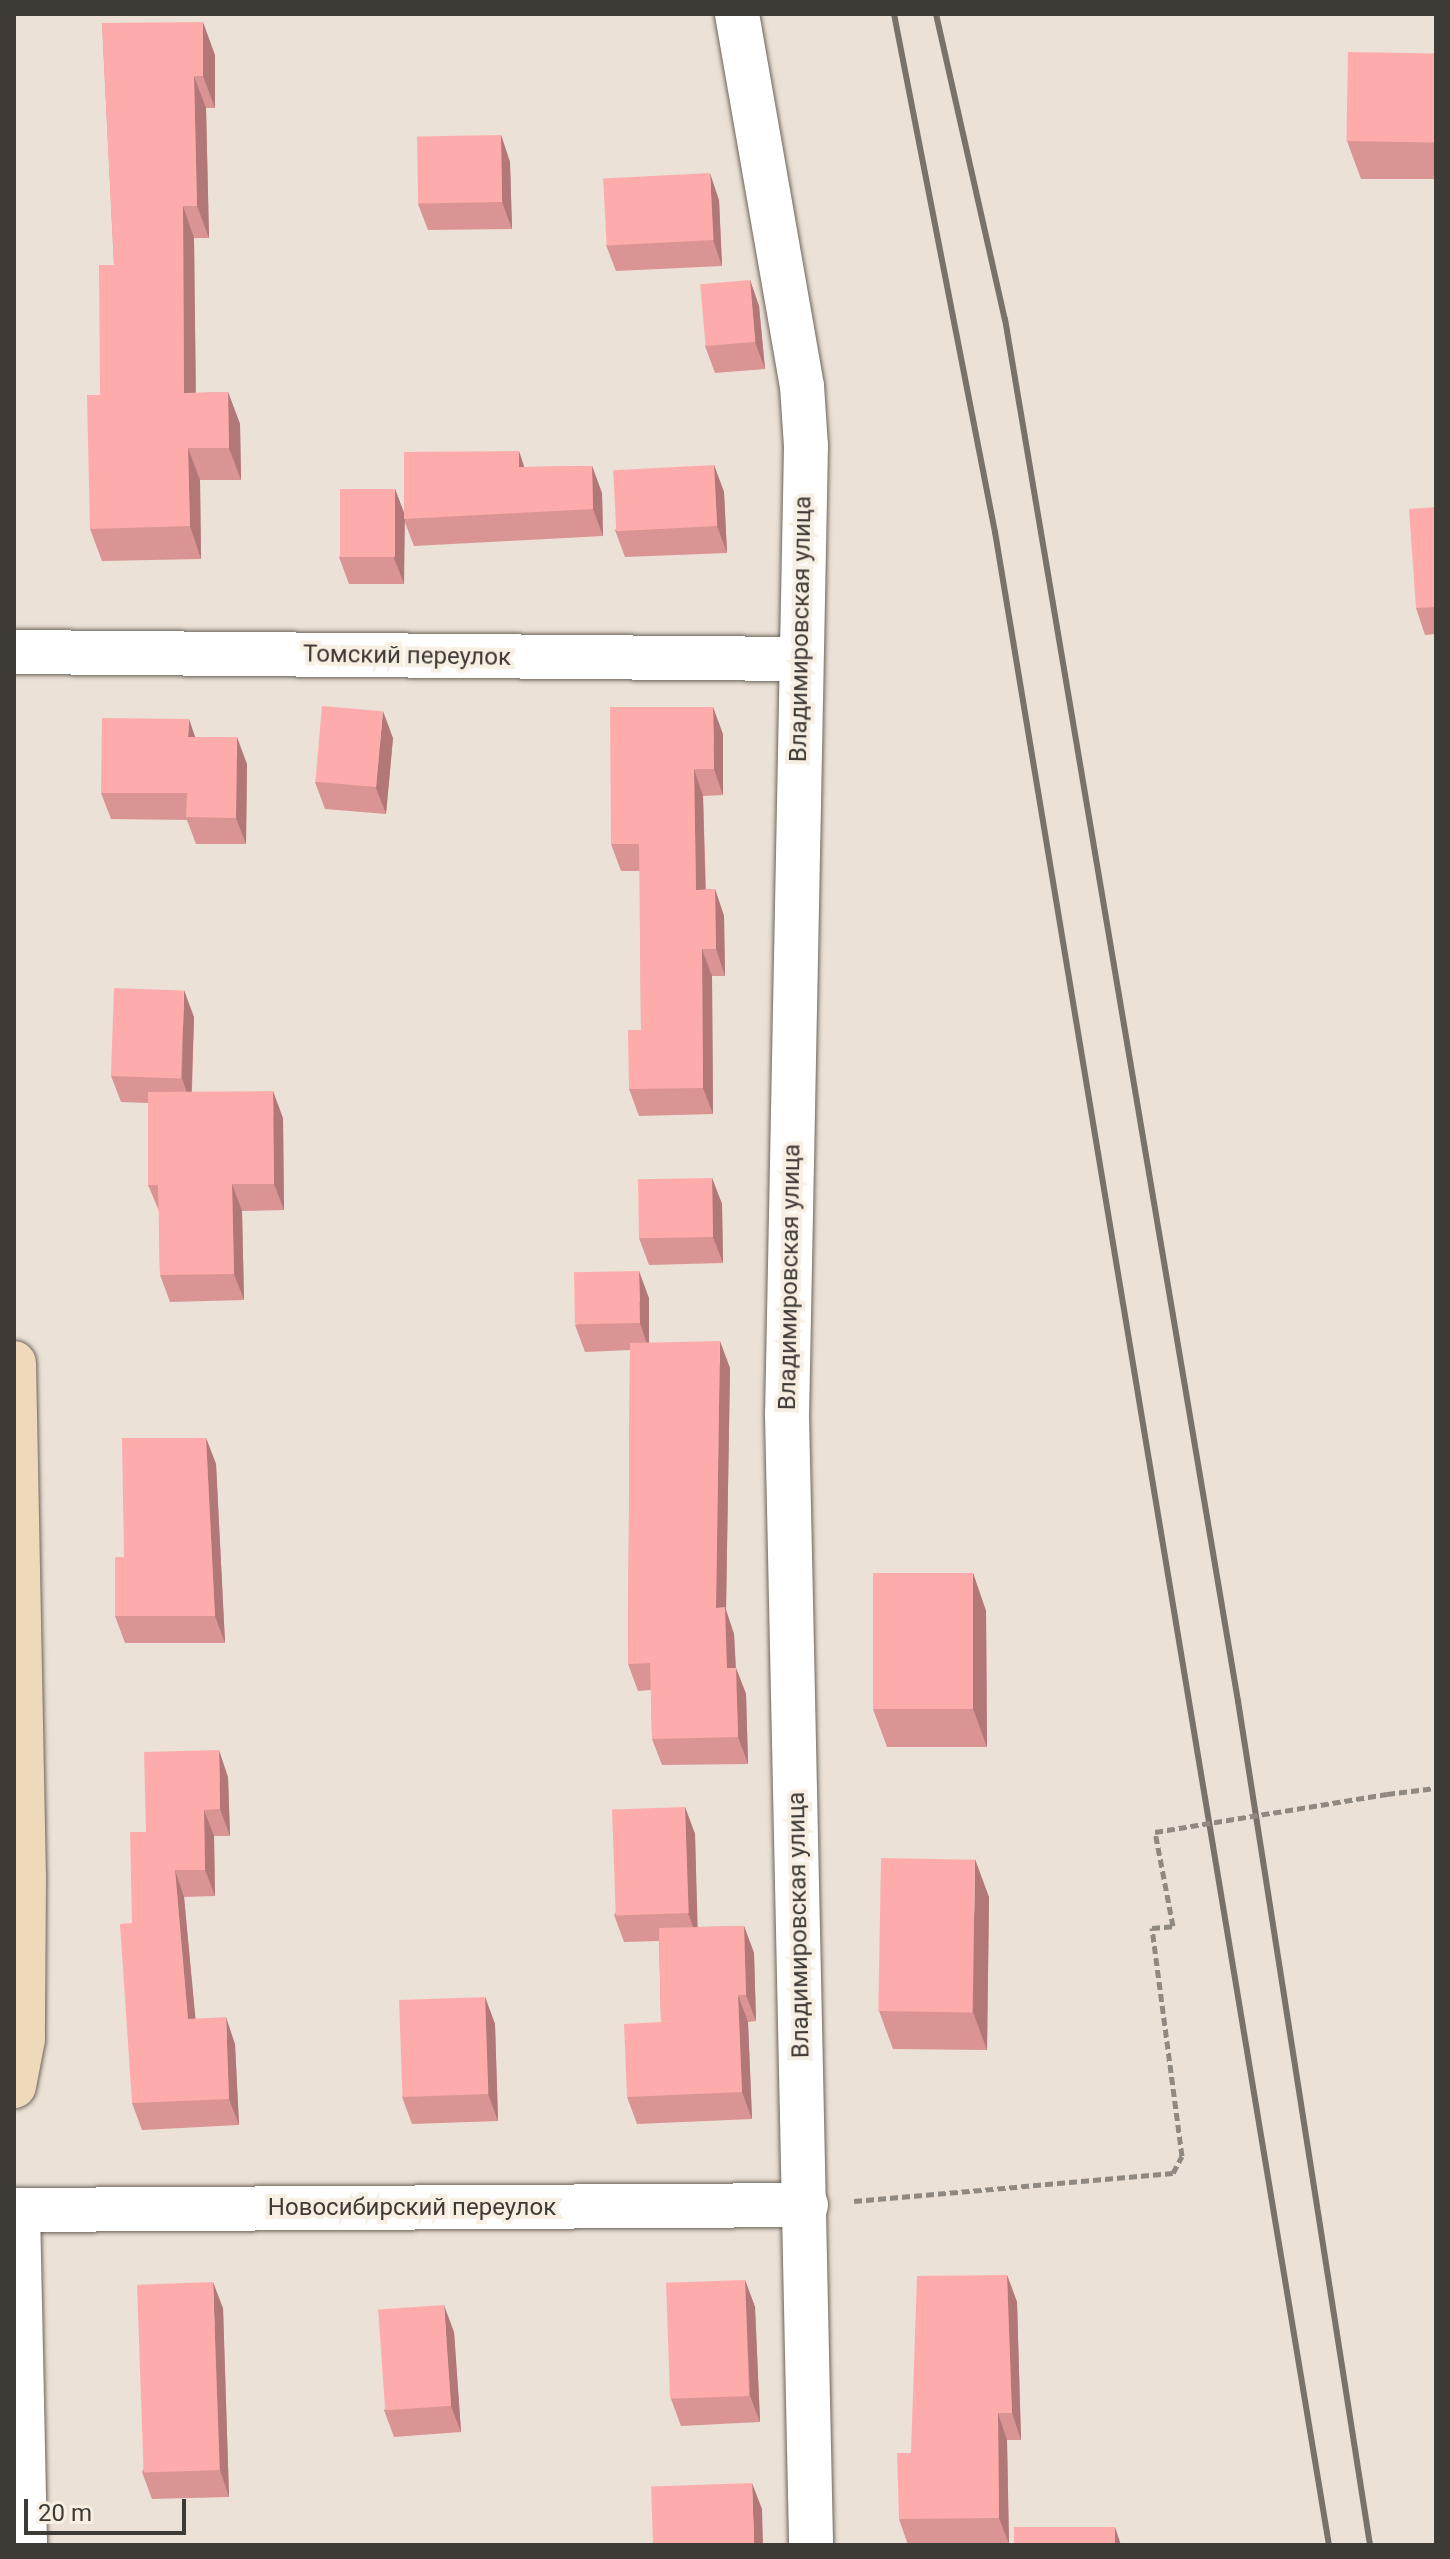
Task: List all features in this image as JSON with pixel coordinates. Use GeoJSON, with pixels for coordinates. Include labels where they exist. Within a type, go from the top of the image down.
{"type":"FeatureCollection","features":[{"type":"Feature","properties":{"kind":"street","name":"Владимировская улица"},"geometry":{"type":"LineString","coordinates":[[737,14],[802,386],[787,1414],[811,2545]]}},
{"type":"Feature","properties":{"kind":"street","name":"Томский переулок"},"geometry":{"type":"LineString","coordinates":[[14,652],[800,659]]}},
{"type":"Feature","properties":{"kind":"street"},"geometry":{"type":"LineString","coordinates":[[14,1363],[24,1966],[23,2039],[14,2086]]}},
{"type":"Feature","properties":{"kind":"street","name":"Новосибирский переулок"},"geometry":{"type":"LineString","coordinates":[[16,2208],[806,2205]]}},
{"type":"Feature","properties":{"kind":"street"},"geometry":{"type":"LineString","coordinates":[[16,2208],[25,2545]]}},
{"type":"Feature","properties":{"kind":"path"},"geometry":{"type":"LineString","coordinates":[[806,2205],[1173,2173],[1182,2156],[1152,1928],[1173,1926],[1155,1832],[1436,1788]]}},
{"type":"Feature","properties":{"kind":"building"},"geometry":{"type":"Polygon","coordinates":[[[203,22],[203,76],[194,76],[197,206],[183,206],[184,393],[228,392],[229,448],[188,448],[190,526],[90,529],[87,395],[100,395],[99,265],[114,265],[102,23],[203,22]]]}},
{"type":"Feature","properties":{"kind":"building"},"geometry":{"type":"Polygon","coordinates":[[[1348,52],[1436,54],[1434,143],[1346,141],[1348,52]]]}},
{"type":"Feature","properties":{"kind":"building"},"geometry":{"type":"Polygon","coordinates":[[[501,135],[502,202],[418,203],[417,136],[501,135]]]}},
{"type":"Feature","properties":{"kind":"building"},"geometry":{"type":"Polygon","coordinates":[[[710,173],[714,240],[607,246],[603,179],[710,173]]]}},
{"type":"Feature","properties":{"kind":"building"},"geometry":{"type":"Polygon","coordinates":[[[750,280],[755,342],[706,346],[700,284],[750,280]]]}},
{"type":"Feature","properties":{"kind":"building"},"geometry":{"type":"Polygon","coordinates":[[[519,451],[519,467],[592,466],[593,509],[404,519],[404,452],[519,451]]]}},
{"type":"Feature","properties":{"kind":"building"},"geometry":{"type":"Polygon","coordinates":[[[714,465],[717,526],[616,531],[613,470],[714,465]]]}},
{"type":"Feature","properties":{"kind":"building"},"geometry":{"type":"Polygon","coordinates":[[[340,489],[395,489],[395,557],[340,557],[340,489]]]}},
{"type":"Feature","properties":{"kind":"building"},"geometry":{"type":"Polygon","coordinates":[[[1436,507],[1436,607],[1416,608],[1409,509],[1436,507]]]}},
{"type":"Feature","properties":{"kind":"building"},"geometry":{"type":"Polygon","coordinates":[[[322,706],[383,711],[376,787],[315,782],[322,706]]]}},
{"type":"Feature","properties":{"kind":"building"},"geometry":{"type":"Polygon","coordinates":[[[610,707],[713,707],[714,769],[694,769],[696,890],[715,889],[716,949],[702,949],[703,1088],[629,1089],[628,1030],[641,1030],[639,844],[611,844],[610,707]]]}},
{"type":"Feature","properties":{"kind":"building"},"geometry":{"type":"Polygon","coordinates":[[[102,718],[189,719],[188,737],[237,737],[236,818],[186,817],[187,793],[101,793],[102,718]]]}},
{"type":"Feature","properties":{"kind":"building"},"geometry":{"type":"Polygon","coordinates":[[[114,988],[184,990],[181,1078],[111,1076],[114,988]]]}},
{"type":"Feature","properties":{"kind":"building"},"geometry":{"type":"Polygon","coordinates":[[[273,1091],[274,1184],[232,1184],[234,1274],[160,1275],[158,1185],[148,1185],[148,1092],[273,1091]]]}},
{"type":"Feature","properties":{"kind":"building"},"geometry":{"type":"Polygon","coordinates":[[[712,1178],[713,1237],[639,1238],[638,1179],[712,1178]]]}},
{"type":"Feature","properties":{"kind":"building"},"geometry":{"type":"Polygon","coordinates":[[[639,1271],[640,1323],[575,1324],[574,1272],[639,1271]]]}},
{"type":"Feature","properties":{"kind":"building"},"geometry":{"type":"Polygon","coordinates":[[[720,1341],[716,1608],[725,1607],[727,1668],[736,1668],[738,1737],[652,1739],[650,1663],[628,1664],[630,1343],[720,1341]]]}},
{"type":"Feature","properties":{"kind":"building"},"geometry":{"type":"Polygon","coordinates":[[[122,1438],[206,1438],[215,1616],[115,1616],[115,1557],[124,1557],[122,1438]]]}},
{"type":"Feature","properties":{"kind":"building"},"geometry":{"type":"Polygon","coordinates":[[[873,1573],[973,1573],[973,1709],[873,1709],[873,1573]]]}},
{"type":"Feature","properties":{"kind":"building"},"geometry":{"type":"Polygon","coordinates":[[[219,1750],[220,1809],[204,1810],[205,1870],[175,1870],[188,2019],[226,2017],[229,2099],[132,2103],[120,1924],[132,1923],[130,1832],[146,1832],[144,1752],[219,1750]]]}},
{"type":"Feature","properties":{"kind":"building"},"geometry":{"type":"Polygon","coordinates":[[[685,1807],[689,1913],[616,1915],[612,1810],[685,1807]]]}},
{"type":"Feature","properties":{"kind":"building"},"geometry":{"type":"Polygon","coordinates":[[[881,1858],[975,1860],[972,2013],[878,2011],[881,1858]]]}},
{"type":"Feature","properties":{"kind":"building"},"geometry":{"type":"Polygon","coordinates":[[[744,1926],[746,1995],[738,1995],[742,2092],[627,2097],[624,2024],[661,2022],[659,1928],[744,1926]]]}},
{"type":"Feature","properties":{"kind":"building"},"geometry":{"type":"Polygon","coordinates":[[[485,1997],[488,2094],[402,2097],[399,2000],[485,1997]]]}},
{"type":"Feature","properties":{"kind":"building"},"geometry":{"type":"Polygon","coordinates":[[[1007,2275],[1012,2413],[998,2413],[999,2518],[899,2519],[897,2453],[911,2453],[917,2276],[1007,2275]]]}},
{"type":"Feature","properties":{"kind":"building"},"geometry":{"type":"Polygon","coordinates":[[[745,2280],[749,2396],[670,2399],[666,2283],[745,2280]]]}},
{"type":"Feature","properties":{"kind":"building"},"geometry":{"type":"Polygon","coordinates":[[[213,2282],[220,2470],[144,2473],[137,2285],[213,2282]]]}},
{"type":"Feature","properties":{"kind":"building"},"geometry":{"type":"Polygon","coordinates":[[[444,2305],[451,2406],[385,2410],[378,2310],[444,2305]]]}},
{"type":"Feature","properties":{"kind":"building"},"geometry":{"type":"Polygon","coordinates":[[[752,2483],[754,2545],[653,2545],[651,2487],[752,2483]]]}},
{"type":"Feature","properties":{"kind":"building"},"geometry":{"type":"Polygon","coordinates":[[[1014,2527],[1115,2527],[1115,2545],[1014,2545],[1014,2527]]]}},
{"type":"Feature","properties":{"kind":"railway"},"geometry":{"type":"LineString","coordinates":[[894,14],[995,532],[1329,2545]]}},
{"type":"Feature","properties":{"kind":"railway"},"geometry":{"type":"LineString","coordinates":[[936,14],[1005,319],[1238,1701],[1370,2545]]}}]}
